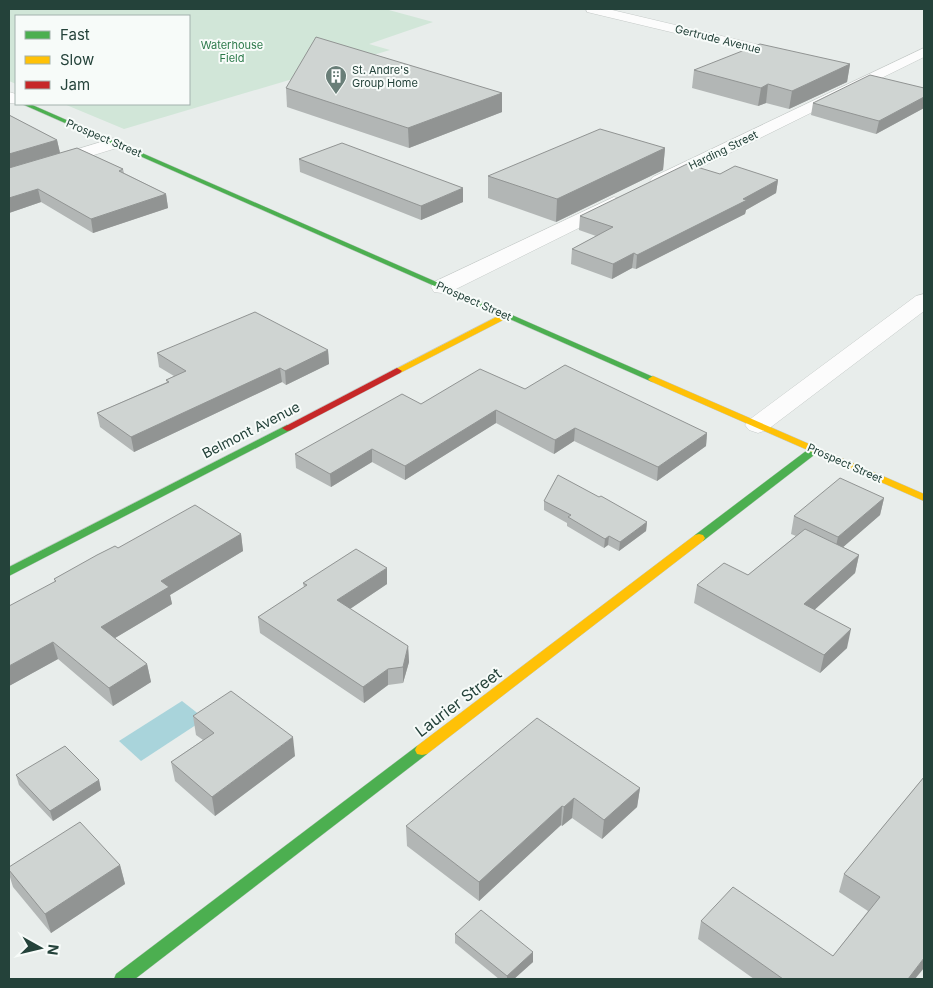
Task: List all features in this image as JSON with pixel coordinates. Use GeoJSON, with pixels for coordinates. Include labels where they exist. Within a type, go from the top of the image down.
{"type":"FeatureCollection","features":[{"type":"Feature","properties":{"kind":"street","name":"Gertrude Avenue"},"geometry":{"type":"LineString","coordinates":[[592,9],[799,59]]}},
{"type":"Feature","properties":{"kind":"street","name":"Harding Street"},"geometry":{"type":"LineString","coordinates":[[442,287],[924,52]]}},
{"type":"Feature","properties":{"kind":"street"},"geometry":{"type":"LineString","coordinates":[[854,73],[873,77]]}},
{"type":"Feature","properties":{"kind":"street","name":"Prospect Street"},"geometry":{"type":"LineString","coordinates":[[26,105],[924,498]]}},
{"type":"Feature","properties":{"kind":"street"},"geometry":{"type":"LineString","coordinates":[[9,176],[114,143]]}},
{"type":"Feature","properties":{"kind":"street"},"geometry":{"type":"LineString","coordinates":[[758,425],[924,300]]}},
{"type":"Feature","properties":{"kind":"street","name":"Belmont Avenue"},"geometry":{"type":"LineString","coordinates":[[9,572],[506,315]]}},
{"type":"Feature","properties":{"kind":"street","name":"Laurier Street"},"geometry":{"type":"LineString","coordinates":[[122,979],[814,450]]}},
{"type":"Feature","properties":{"kind":"green space","name":"Waterhouse Field"},"geometry":{"type":"Polygon","coordinates":[[[9,9],[385,9],[433,22],[369,44],[390,50],[124,129],[66,105],[190,105],[190,15],[15,15],[15,84],[9,81],[9,9]]]}},
{"type":"Feature","properties":{"kind":"water"},"geometry":{"type":"Polygon","coordinates":[[[182,701],[205,719],[141,761],[119,741],[182,701]]]}},
{"type":"Feature","properties":{"kind":"building"},"geometry":{"type":"Polygon","coordinates":[[[316,37],[502,93],[408,128],[286,88],[316,37]]]}},
{"type":"Feature","properties":{"kind":"building"},"geometry":{"type":"Polygon","coordinates":[[[760,44],[850,64],[792,91],[768,84],[761,88],[694,70],[760,44]]]}},
{"type":"Feature","properties":{"kind":"building"},"geometry":{"type":"Polygon","coordinates":[[[870,75],[924,88],[924,97],[879,121],[813,103],[870,75]]]}},
{"type":"Feature","properties":{"kind":"building"},"geometry":{"type":"Polygon","coordinates":[[[9,115],[57,140],[9,154],[9,115]]]}},
{"type":"Feature","properties":{"kind":"building"},"geometry":{"type":"Polygon","coordinates":[[[600,129],[665,148],[557,199],[488,176],[600,129]]]}},
{"type":"Feature","properties":{"kind":"building"},"geometry":{"type":"Polygon","coordinates":[[[342,143],[463,188],[421,206],[299,159],[342,143]]]}},
{"type":"Feature","properties":{"kind":"building"},"geometry":{"type":"Polygon","coordinates":[[[77,148],[123,169],[119,171],[166,194],[91,219],[38,189],[9,198],[9,168],[77,148]]]}},
{"type":"Feature","properties":{"kind":"building"},"geometry":{"type":"Polygon","coordinates":[[[687,164],[720,174],[735,166],[778,180],[743,199],[747,200],[637,255],[634,253],[613,264],[572,249],[613,227],[580,216],[687,164]]]}},
{"type":"Feature","properties":{"kind":"building"},"geometry":{"type":"Polygon","coordinates":[[[255,312],[328,350],[285,371],[280,368],[131,437],[97,413],[169,382],[166,380],[186,371],[157,353],[255,312]]]}},
{"type":"Feature","properties":{"kind":"building"},"geometry":{"type":"Polygon","coordinates":[[[565,365],[707,433],[658,467],[575,428],[555,440],[496,410],[405,466],[372,449],[330,474],[295,454],[402,394],[421,404],[480,369],[525,389],[565,365]]]}},
{"type":"Feature","properties":{"kind":"building"},"geometry":{"type":"Polygon","coordinates":[[[558,475],[599,497],[601,496],[647,522],[620,542],[609,536],[605,539],[568,517],[571,515],[544,501],[558,475]]]}},
{"type":"Feature","properties":{"kind":"building"},"geometry":{"type":"Polygon","coordinates":[[[840,478],[884,498],[838,537],[794,516],[840,478]]]}},
{"type":"Feature","properties":{"kind":"building"},"geometry":{"type":"Polygon","coordinates":[[[195,505],[241,534],[161,581],[169,587],[101,627],[147,664],[109,688],[53,642],[9,666],[9,606],[56,581],[54,579],[97,555],[115,546],[118,548],[195,505]]]}},
{"type":"Feature","properties":{"kind":"building"},"geometry":{"type":"Polygon","coordinates":[[[805,529],[859,555],[804,604],[851,629],[824,655],[697,585],[724,563],[748,575],[805,529]]]}},
{"type":"Feature","properties":{"kind":"building"},"geometry":{"type":"Polygon","coordinates":[[[356,549],[387,568],[337,600],[408,646],[403,667],[388,669],[363,687],[258,617],[307,585],[303,583],[356,549]]]}},
{"type":"Feature","properties":{"kind":"building"},"geometry":{"type":"Polygon","coordinates":[[[231,691],[293,737],[212,797],[171,762],[214,733],[193,716],[231,691]]]}},
{"type":"Feature","properties":{"kind":"building"},"geometry":{"type":"Polygon","coordinates":[[[537,718],[640,788],[604,820],[574,798],[564,807],[562,806],[479,882],[406,826],[537,718]]]}},
{"type":"Feature","properties":{"kind":"building"},"geometry":{"type":"Polygon","coordinates":[[[65,746],[99,780],[50,811],[16,775],[65,746]]]}},
{"type":"Feature","properties":{"kind":"building"},"geometry":{"type":"Polygon","coordinates":[[[924,777],[924,958],[908,979],[783,979],[701,921],[733,887],[833,956],[880,897],[844,874],[924,777]]]}},
{"type":"Feature","properties":{"kind":"building"},"geometry":{"type":"Polygon","coordinates":[[[80,822],[120,865],[45,914],[9,870],[9,867],[80,822]]]}},
{"type":"Feature","properties":{"kind":"building"},"geometry":{"type":"Polygon","coordinates":[[[481,910],[533,952],[507,976],[455,934],[481,910]]]}},
{"type":"Feature","properties":{"kind":"traffic: fast"},"geometry":{"type":"LineString","coordinates":[[27,105],[653,379]]}},
{"type":"Feature","properties":{"kind":"traffic: fast"},"geometry":{"type":"LineString","coordinates":[[9,572],[287,428]]}},
{"type":"Feature","properties":{"kind":"traffic: fast"},"geometry":{"type":"LineString","coordinates":[[699,538],[814,450]]}},
{"type":"Feature","properties":{"kind":"traffic: fast"},"geometry":{"type":"LineString","coordinates":[[122,979],[422,750]]}},
{"type":"Feature","properties":{"kind":"traffic: slow"},"geometry":{"type":"LineString","coordinates":[[397,371],[506,315]]}},
{"type":"Feature","properties":{"kind":"traffic: slow"},"geometry":{"type":"LineString","coordinates":[[653,379],[924,498]]}},
{"type":"Feature","properties":{"kind":"traffic: slow"},"geometry":{"type":"LineString","coordinates":[[422,750],[699,538]]}},
{"type":"Feature","properties":{"kind":"traffic: jam"},"geometry":{"type":"LineString","coordinates":[[287,428],[397,371]]}},
{"type":"Feature","properties":{"kind":"place","name":"St. Andre's Group Home"},"geometry":{"type":"Point","coordinates":[336,95]}}]}
